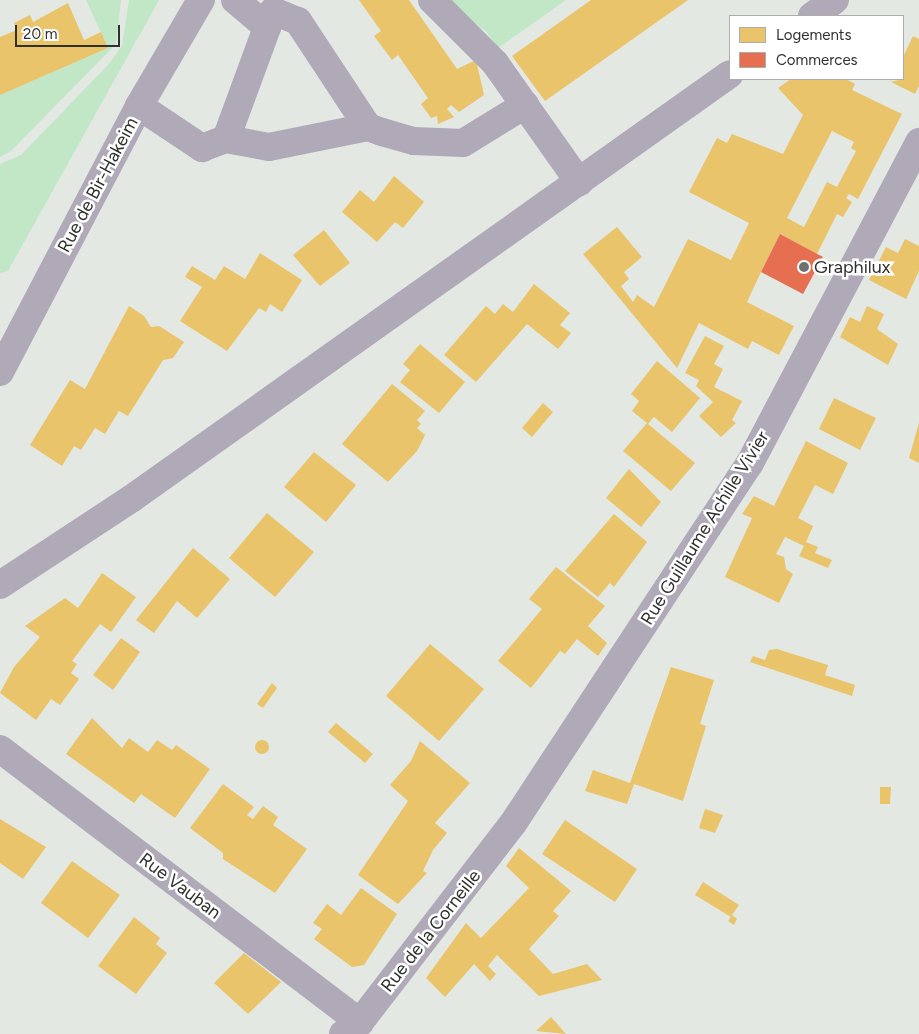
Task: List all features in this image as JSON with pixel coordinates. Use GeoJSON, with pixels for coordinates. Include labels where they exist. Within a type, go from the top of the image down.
{"type":"FeatureCollection","features":[{"type":"Feature","properties":{"kind":"street","name":"Rue de Bir-Hakeim"},"geometry":{"type":"LineString","coordinates":[[0,372],[139,106],[201,0]]}},
{"type":"Feature","properties":{"kind":"street"},"geometry":{"type":"LineString","coordinates":[[235,0],[267,27]]}},
{"type":"Feature","properties":{"kind":"street"},"geometry":{"type":"LineString","coordinates":[[432,0],[494,63],[579,182]]}},
{"type":"Feature","properties":{"kind":"street"},"geometry":{"type":"LineString","coordinates":[[813,15],[835,0]]}},
{"type":"Feature","properties":{"kind":"street"},"geometry":{"type":"LineString","coordinates":[[226,139],[273,11],[298,21],[368,127]]}},
{"type":"Feature","properties":{"kind":"street"},"geometry":{"type":"LineString","coordinates":[[2,583],[131,500],[729,75]]}},
{"type":"Feature","properties":{"kind":"street"},"geometry":{"type":"LineString","coordinates":[[139,106],[202,148],[226,139],[269,147],[368,127],[414,141],[463,142],[525,105]]}},
{"type":"Feature","properties":{"kind":"street","name":"Rue Guillaume Achille Vivier"},"geometry":{"type":"LineString","coordinates":[[514,822],[750,463],[919,142]]}},
{"type":"Feature","properties":{"kind":"street","name":"Rue Vauban"},"geometry":{"type":"LineString","coordinates":[[0,749],[351,1028]]}},
{"type":"Feature","properties":{"kind":"street","name":"Rue de la Corneille"},"geometry":{"type":"LineString","coordinates":[[351,1028],[514,822]]}},
{"type":"Feature","properties":{"kind":"green space"},"geometry":{"type":"Polygon","coordinates":[[[86,0],[121,0],[116,44],[11,151],[0,157],[0,95],[108,48],[86,0]]]}},
{"type":"Feature","properties":{"kind":"green space"},"geometry":{"type":"Polygon","coordinates":[[[129,0],[159,0],[8,271],[0,273],[0,164],[21,155],[108,65],[122,46],[129,0]]]}},
{"type":"Feature","properties":{"kind":"green space"},"geometry":{"type":"Polygon","coordinates":[[[448,0],[566,0],[498,48],[486,31],[456,12],[448,0]]]}},
{"type":"Feature","properties":{"kind":"building: Logements"},"geometry":{"type":"Polygon","coordinates":[[[359,0],[409,0],[457,69],[476,60],[484,95],[459,112],[451,105],[447,109],[454,117],[438,124],[437,116],[431,118],[421,104],[428,98],[398,55],[392,60],[374,36],[381,31],[359,0]]]}},
{"type":"Feature","properties":{"kind":"building: Logements"},"geometry":{"type":"Polygon","coordinates":[[[591,0],[688,0],[545,101],[512,56],[591,0]]]}},
{"type":"Feature","properties":{"kind":"building: Logements"},"geometry":{"type":"Polygon","coordinates":[[[68,3],[84,40],[101,32],[108,48],[0,95],[0,37],[17,30],[14,23],[30,15],[33,22],[68,3]]]}},
{"type":"Feature","properties":{"kind":"building: Logements"},"geometry":{"type":"Polygon","coordinates":[[[913,36],[919,39],[919,86],[915,94],[891,82],[904,80],[904,55],[913,36]]]}},
{"type":"Feature","properties":{"kind":"building: Logements"},"geometry":{"type":"Polygon","coordinates":[[[790,80],[848,80],[855,84],[852,90],[902,114],[858,199],[849,194],[846,198],[852,202],[843,217],[837,214],[817,254],[780,234],[747,302],[794,326],[779,355],[752,341],[748,349],[699,323],[677,368],[583,254],[617,227],[642,257],[624,272],[629,279],[621,286],[633,302],[637,295],[654,307],[688,239],[731,260],[749,223],[689,192],[717,138],[727,143],[732,134],[783,154],[803,115],[778,88],[790,80]],[[832,131],[787,218],[804,227],[827,182],[837,187],[856,151],[851,148],[854,142],[832,131]]]}},
{"type":"Feature","properties":{"kind":"building: Logements"},"geometry":{"type":"Polygon","coordinates":[[[394,176],[424,202],[403,228],[395,222],[377,242],[342,212],[360,190],[374,202],[394,176]]]}},
{"type":"Feature","properties":{"kind":"building: Logements"},"geometry":{"type":"Polygon","coordinates":[[[324,230],[350,263],[320,286],[293,255],[324,230]]]}},
{"type":"Feature","properties":{"kind":"building: Logements"},"geometry":{"type":"Polygon","coordinates":[[[905,239],[919,246],[919,271],[906,299],[869,280],[886,247],[898,253],[905,239]]]}},
{"type":"Feature","properties":{"kind":"building: Logements"},"geometry":{"type":"Polygon","coordinates":[[[260,253],[302,280],[282,312],[270,304],[266,312],[259,308],[227,351],[180,321],[202,287],[185,277],[192,266],[215,280],[224,266],[245,279],[260,253]]]}},
{"type":"Feature","properties":{"kind":"building: Logements"},"geometry":{"type":"Polygon","coordinates":[[[534,284],[570,313],[560,325],[571,333],[558,349],[527,324],[476,382],[444,355],[486,306],[495,314],[503,304],[513,312],[534,284]]]}},
{"type":"Feature","properties":{"kind":"building: Logements"},"geometry":{"type":"Polygon","coordinates":[[[129,306],[144,316],[151,327],[159,326],[184,342],[173,358],[163,360],[128,416],[119,411],[105,434],[95,428],[81,450],[74,446],[62,466],[30,445],[70,380],[85,389],[129,306]]]}},
{"type":"Feature","properties":{"kind":"building: Logements"},"geometry":{"type":"Polygon","coordinates":[[[867,306],[884,314],[877,329],[898,344],[888,365],[840,337],[850,317],[860,322],[867,306]]]}},
{"type":"Feature","properties":{"kind":"building: Logements"},"geometry":{"type":"Polygon","coordinates":[[[705,336],[724,346],[714,364],[723,369],[714,387],[742,401],[732,420],[736,423],[721,437],[699,416],[713,402],[696,386],[699,380],[685,373],[705,336]]]}},
{"type":"Feature","properties":{"kind":"building: Logements"},"geometry":{"type":"Polygon","coordinates":[[[420,344],[465,382],[439,413],[400,382],[410,370],[403,364],[420,344]]]}},
{"type":"Feature","properties":{"kind":"building: Logements"},"geometry":{"type":"Polygon","coordinates":[[[657,361],[700,398],[672,432],[654,417],[648,424],[695,463],[671,491],[623,451],[647,423],[632,411],[639,401],[631,394],[657,361]]]}},
{"type":"Feature","properties":{"kind":"building: Logements"},"geometry":{"type":"Polygon","coordinates":[[[392,384],[425,411],[417,420],[421,424],[417,428],[425,435],[417,451],[388,482],[342,444],[392,384]]]}},
{"type":"Feature","properties":{"kind":"building: Logements"},"geometry":{"type":"Polygon","coordinates":[[[834,398],[876,418],[860,450],[819,429],[834,398]]]}},
{"type":"Feature","properties":{"kind":"building: Logements"},"geometry":{"type":"Polygon","coordinates":[[[543,403],[553,412],[532,437],[522,428],[543,403]]]}},
{"type":"Feature","properties":{"kind":"building: Logements"},"geometry":{"type":"Polygon","coordinates":[[[919,423],[919,463],[909,458],[919,423]]]}},
{"type":"Feature","properties":{"kind":"building: Logements"},"geometry":{"type":"Polygon","coordinates":[[[806,441],[848,463],[833,494],[815,485],[798,518],[813,526],[806,542],[818,547],[815,553],[832,560],[828,568],[799,556],[804,546],[785,537],[776,554],[784,557],[786,569],[793,574],[779,603],[725,577],[752,518],[742,514],[754,496],[774,506],[806,441]]]}},
{"type":"Feature","properties":{"kind":"building: Logements"},"geometry":{"type":"Polygon","coordinates":[[[314,452],[356,485],[326,522],[284,487],[314,452]]]}},
{"type":"Feature","properties":{"kind":"building: Logements"},"geometry":{"type":"Polygon","coordinates":[[[629,469],[661,502],[641,527],[606,498],[629,469]]]}},
{"type":"Feature","properties":{"kind":"building: Logements"},"geometry":{"type":"Polygon","coordinates":[[[267,513],[314,552],[275,597],[229,558],[267,513]]]}},
{"type":"Feature","properties":{"kind":"building: Logements"},"geometry":{"type":"Polygon","coordinates":[[[614,514],[647,542],[614,587],[610,583],[598,597],[565,571],[614,514]]]}},
{"type":"Feature","properties":{"kind":"building: Logements"},"geometry":{"type":"Polygon","coordinates":[[[193,548],[230,579],[197,618],[177,601],[154,633],[136,620],[193,548]]]}},
{"type":"Feature","properties":{"kind":"building: Logements"},"geometry":{"type":"Polygon","coordinates":[[[556,567],[605,606],[588,626],[607,643],[598,656],[577,639],[565,654],[560,651],[531,688],[498,661],[542,609],[529,599],[556,567]]]}},
{"type":"Feature","properties":{"kind":"building: Logements"},"geometry":{"type":"Polygon","coordinates":[[[102,573],[136,597],[111,632],[100,624],[72,661],[77,664],[71,673],[79,679],[60,705],[51,699],[36,720],[0,693],[14,667],[40,637],[25,626],[65,598],[78,608],[102,573]]]}},
{"type":"Feature","properties":{"kind":"building: Logements"},"geometry":{"type":"Polygon","coordinates":[[[121,638],[140,652],[113,690],[93,675],[121,638]]]}},
{"type":"Feature","properties":{"kind":"building: Logements"},"geometry":{"type":"Polygon","coordinates":[[[430,644],[484,689],[439,741],[386,696],[430,644]]]}},
{"type":"Feature","properties":{"kind":"building: Logements"},"geometry":{"type":"Polygon","coordinates":[[[777,649],[828,665],[825,675],[855,685],[852,696],[750,662],[753,656],[765,660],[769,650],[777,649]]]}},
{"type":"Feature","properties":{"kind":"building: Logements"},"geometry":{"type":"Polygon","coordinates":[[[671,667],[714,680],[700,724],[706,726],[683,801],[634,784],[627,804],[585,791],[593,770],[630,783],[671,667]]]}},
{"type":"Feature","properties":{"kind":"building: Logements"},"geometry":{"type":"Polygon","coordinates":[[[272,683],[277,688],[263,708],[257,704],[272,683]]]}},
{"type":"Feature","properties":{"kind":"building: Logements"},"geometry":{"type":"Polygon","coordinates":[[[92,718],[122,748],[129,738],[148,752],[157,740],[172,750],[176,745],[210,769],[175,818],[141,794],[134,803],[66,754],[92,718]]]}},
{"type":"Feature","properties":{"kind":"building: Logements"},"geometry":{"type":"Polygon","coordinates":[[[336,723],[373,754],[365,763],[328,732],[336,723]]]}},
{"type":"Feature","properties":{"kind":"building: Logements"},"geometry":{"type":"Polygon","coordinates":[[[262,740],[267,742],[269,747],[267,752],[262,754],[257,752],[255,747],[257,742],[262,740]]]}},
{"type":"Feature","properties":{"kind":"building: Logements"},"geometry":{"type":"Polygon","coordinates":[[[420,741],[470,783],[435,823],[447,833],[433,850],[423,871],[427,873],[398,904],[358,875],[408,801],[390,785],[411,761],[420,741]]]}},
{"type":"Feature","properties":{"kind":"building: Logements"},"geometry":{"type":"Polygon","coordinates":[[[223,784],[254,807],[247,815],[253,819],[263,806],[278,817],[273,825],[307,849],[275,893],[223,859],[223,853],[190,828],[223,784]]]}},
{"type":"Feature","properties":{"kind":"building: Logements"},"geometry":{"type":"Polygon","coordinates":[[[880,787],[891,787],[890,804],[880,804],[880,787]]]}},
{"type":"Feature","properties":{"kind":"building: Logements"},"geometry":{"type":"Polygon","coordinates":[[[705,809],[723,815],[715,833],[699,828],[705,809]]]}},
{"type":"Feature","properties":{"kind":"building: Logements"},"geometry":{"type":"Polygon","coordinates":[[[0,819],[46,847],[23,879],[0,863],[0,819]]]}},
{"type":"Feature","properties":{"kind":"building: Logements"},"geometry":{"type":"Polygon","coordinates":[[[565,820],[637,869],[615,902],[542,854],[565,820]]]}},
{"type":"Feature","properties":{"kind":"building: Logements"},"geometry":{"type":"Polygon","coordinates":[[[519,848],[571,891],[553,911],[559,916],[529,949],[553,974],[587,964],[602,980],[539,996],[497,955],[488,966],[496,974],[490,981],[474,964],[445,997],[426,978],[466,923],[481,938],[529,888],[506,866],[519,848]]]}},
{"type":"Feature","properties":{"kind":"building: Logements"},"geometry":{"type":"Polygon","coordinates":[[[72,861],[120,895],[88,938],[41,903],[72,861]]]}},
{"type":"Feature","properties":{"kind":"building: Logements"},"geometry":{"type":"Polygon","coordinates":[[[703,882],[739,905],[732,915],[737,919],[734,925],[728,921],[731,917],[695,895],[703,882]]]}},
{"type":"Feature","properties":{"kind":"building: Logements"},"geometry":{"type":"Polygon","coordinates":[[[361,888],[397,914],[364,965],[352,967],[314,939],[322,929],[313,923],[327,904],[341,915],[361,888]]]}},
{"type":"Feature","properties":{"kind":"building: Logements"},"geometry":{"type":"Polygon","coordinates":[[[134,917],[160,938],[156,944],[167,953],[136,994],[98,966],[134,917]]]}},
{"type":"Feature","properties":{"kind":"building: Logements"},"geometry":{"type":"Polygon","coordinates":[[[244,953],[281,982],[248,1014],[214,983],[244,953]]]}},
{"type":"Feature","properties":{"kind":"building: Logements"},"geometry":{"type":"Polygon","coordinates":[[[551,1017],[566,1034],[536,1031],[551,1017]]]}},
{"type":"Feature","properties":{"kind":"building: Commerces"},"geometry":{"type":"Polygon","coordinates":[[[780,234],[823,257],[803,294],[761,272],[780,234]]]}},
{"type":"Feature","properties":{"kind":"place","name":"Graphilux"},"geometry":{"type":"Point","coordinates":[804,267]}}]}
